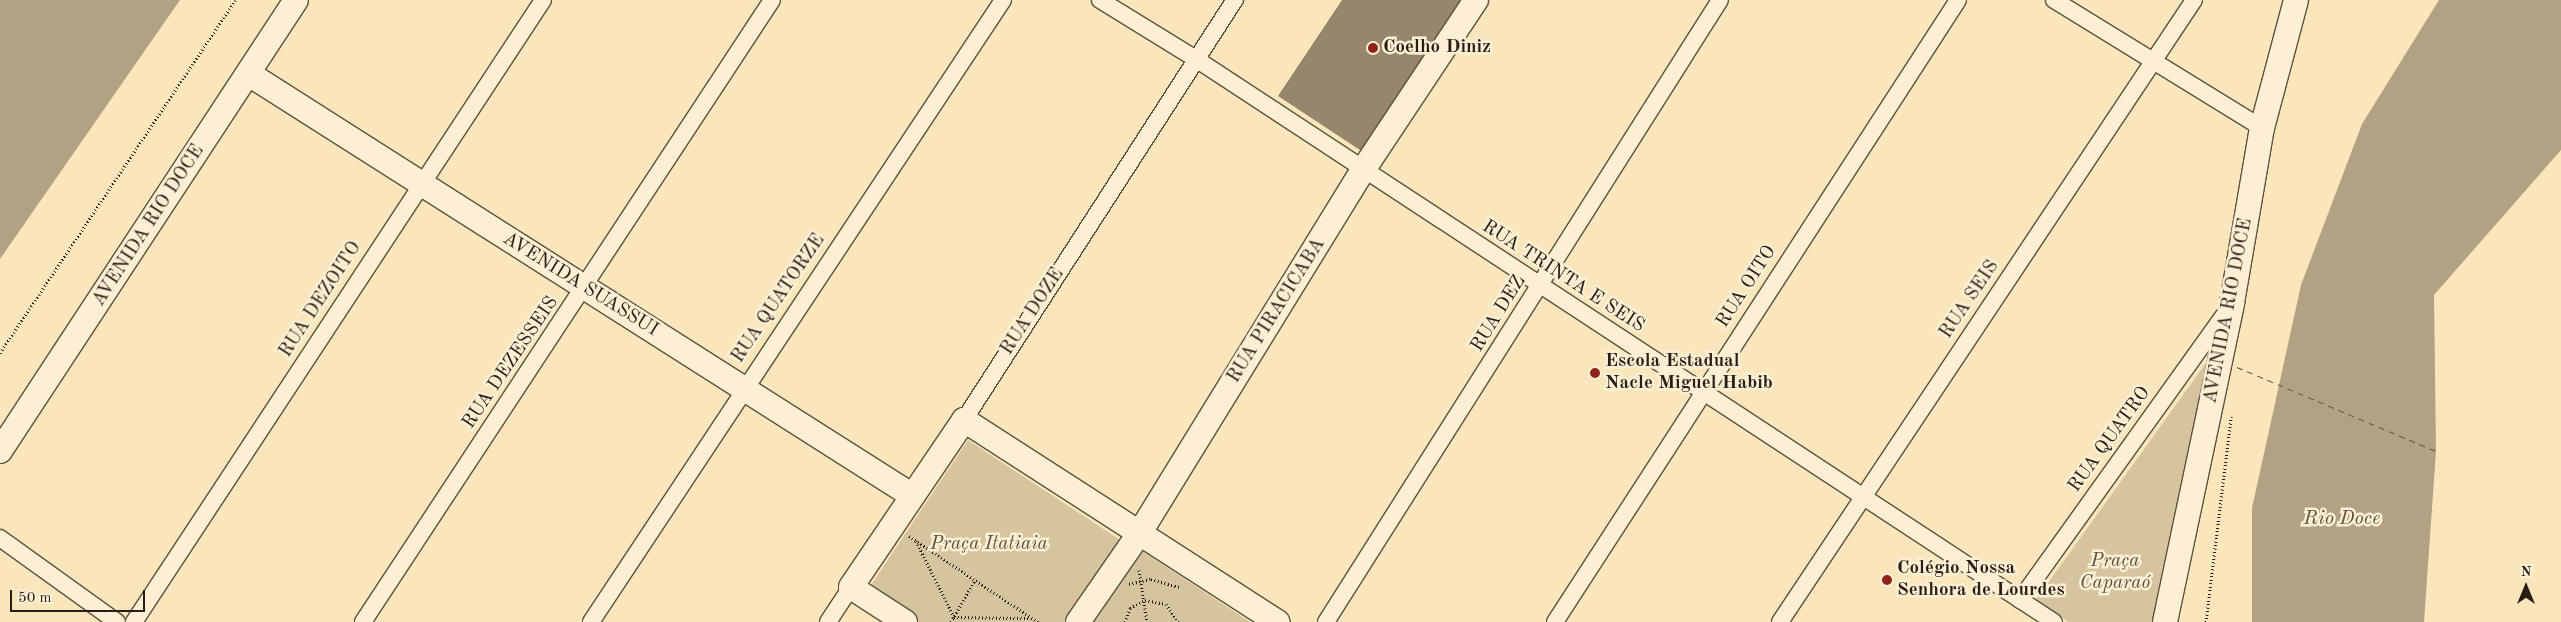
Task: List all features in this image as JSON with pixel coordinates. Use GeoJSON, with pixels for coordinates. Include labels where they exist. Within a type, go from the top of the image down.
{"type":"FeatureCollection","features":[{"type":"Feature","properties":{"kind":"street","name":"AVENIDA RIO DOCE"},"geometry":{"type":"LineString","coordinates":[[0,451],[296,0]]}},
{"type":"Feature","properties":{"kind":"street","name":"RUA DEZOITO"},"geometry":{"type":"LineString","coordinates":[[134,622],[543,0]]}},
{"type":"Feature","properties":{"kind":"street","name":"RUA DEZESSEIS"},"geometry":{"type":"LineString","coordinates":[[363,622],[585,288],[772,0]]}},
{"type":"Feature","properties":{"kind":"street","name":"RUA QUATORZE"},"geometry":{"type":"LineString","coordinates":[[591,622],[743,388],[1003,0]]}},
{"type":"Feature","properties":{"kind":"street","name":"RUA TRINTA E SEIS"},"geometry":{"type":"LineString","coordinates":[[1100,0],[1196,58],[1702,393],[2054,622]]}},
{"type":"Feature","properties":{"kind":"street","name":"RUA DOZE"},"geometry":{"type":"LineString","coordinates":[[828,622],[911,495],[964,420],[1235,0]]}},
{"type":"Feature","properties":{"kind":"street","name":"RUA PIRACICABA"},"geometry":{"type":"LineString","coordinates":[[1078,622],[1140,534],[1363,170],[1476,0]]}},
{"type":"Feature","properties":{"kind":"street","name":"RUA DEZ"},"geometry":{"type":"LineString","coordinates":[[1326,622],[1541,286],[1720,0]]}},
{"type":"Feature","properties":{"kind":"street","name":"RUA OITO"},"geometry":{"type":"LineString","coordinates":[[1555,622],[1958,0]]}},
{"type":"Feature","properties":{"kind":"street"},"geometry":{"type":"LineString","coordinates":[[2054,0],[2262,128]]}},
{"type":"Feature","properties":{"kind":"street","name":"RUA SEIS"},"geometry":{"type":"LineString","coordinates":[[1780,622],[2194,0]]}},
{"type":"Feature","properties":{"kind":"street","name":"AVENIDA RIO DOCE"},"geometry":{"type":"LineString","coordinates":[[2165,622],[2232,303],[2262,128],[2296,0]]}},
{"type":"Feature","properties":{"kind":"street","name":"AVENIDA SUASSUI"},"geometry":{"type":"LineString","coordinates":[[249,74],[911,495]]}},
{"type":"Feature","properties":{"kind":"street","name":"RUA QUATRO"},"geometry":{"type":"LineString","coordinates":[[2020,600],[2232,303]]}},
{"type":"Feature","properties":{"kind":"street"},"geometry":{"type":"LineString","coordinates":[[964,420],[1278,622]]}},
{"type":"Feature","properties":{"kind":"street"},"geometry":{"type":"LineString","coordinates":[[0,538],[117,622]]}},
{"type":"Feature","properties":{"kind":"street"},"geometry":{"type":"LineString","coordinates":[[851,587],[905,622]]}},
{"type":"Feature","properties":{"kind":"path"},"geometry":{"type":"LineString","coordinates":[[0,353],[235,0]]}},
{"type":"Feature","properties":{"kind":"path"},"geometry":{"type":"LineString","coordinates":[[892,524],[1038,622]]}},
{"type":"Feature","properties":{"kind":"path"},"geometry":{"type":"LineString","coordinates":[[916,540],[954,617]]}},
{"type":"Feature","properties":{"kind":"path"},"geometry":{"type":"LineString","coordinates":[[1138,566],[1145,600],[1147,622]]}},
{"type":"Feature","properties":{"kind":"path"},"geometry":{"type":"LineString","coordinates":[[951,622],[974,580]]}},
{"type":"Feature","properties":{"kind":"path"},"geometry":{"type":"LineString","coordinates":[[1120,588],[1141,580],[1166,582],[1179,587]]}},
{"type":"Feature","properties":{"kind":"path"},"geometry":{"type":"LineString","coordinates":[[1125,622],[1130,608],[1145,600],[1166,604],[1178,622]]}},
{"type":"Feature","properties":{"kind":"path"},"geometry":{"type":"LineString","coordinates":[[954,617],[1031,618]]}},
{"type":"Feature","properties":{"kind":"green space","name":"Praça Caparaó"},"geometry":{"type":"Polygon","coordinates":[[[2208,360],[2154,622],[2069,622],[2035,601],[2208,360]]]}},
{"type":"Feature","properties":{"kind":"green space","name":"Praça Itatiaia"},"geometry":{"type":"Polygon","coordinates":[[[968,440],[1120,540],[1065,622],[919,622],[869,588],[968,440]]]}},
{"type":"Feature","properties":{"kind":"green space"},"geometry":{"type":"Polygon","coordinates":[[[1139,549],[1250,622],[1091,622],[1139,549]]]}},
{"type":"Feature","properties":{"kind":"water"},"geometry":{"type":"Polygon","coordinates":[[[0,0],[180,0],[0,259],[0,0]]]}},
{"type":"Feature","properties":{"kind":"water","name":"Rio Doce"},"geometry":{"type":"Polygon","coordinates":[[[2439,0],[2561,0],[2561,150],[2434,295],[2436,451],[2424,622],[2252,622],[2252,508],[2301,285],[2362,124],[2439,0]]]}},
{"type":"Feature","properties":{"kind":"building","name":"Coelho Diniz"},"geometry":{"type":"Polygon","coordinates":[[[1342,0],[1468,0],[1366,154],[1278,96],[1342,0]]]}},
{"type":"Feature","properties":{"kind":"ferry route"},"geometry":{"type":"LineString","coordinates":[[2237,367],[2436,451]]}},
{"type":"Feature","properties":{"kind":"place","name":"Coelho Diniz"},"geometry":{"type":"Point","coordinates":[1373,48]}},
{"type":"Feature","properties":{"kind":"place","name":"Escola Estadual Nacle Miguel Habib"},"geometry":{"type":"Point","coordinates":[1595,373]}},
{"type":"Feature","properties":{"kind":"place","name":"Colégio Nossa Senhora de Lourdes"},"geometry":{"type":"Point","coordinates":[1887,580]}}]}
